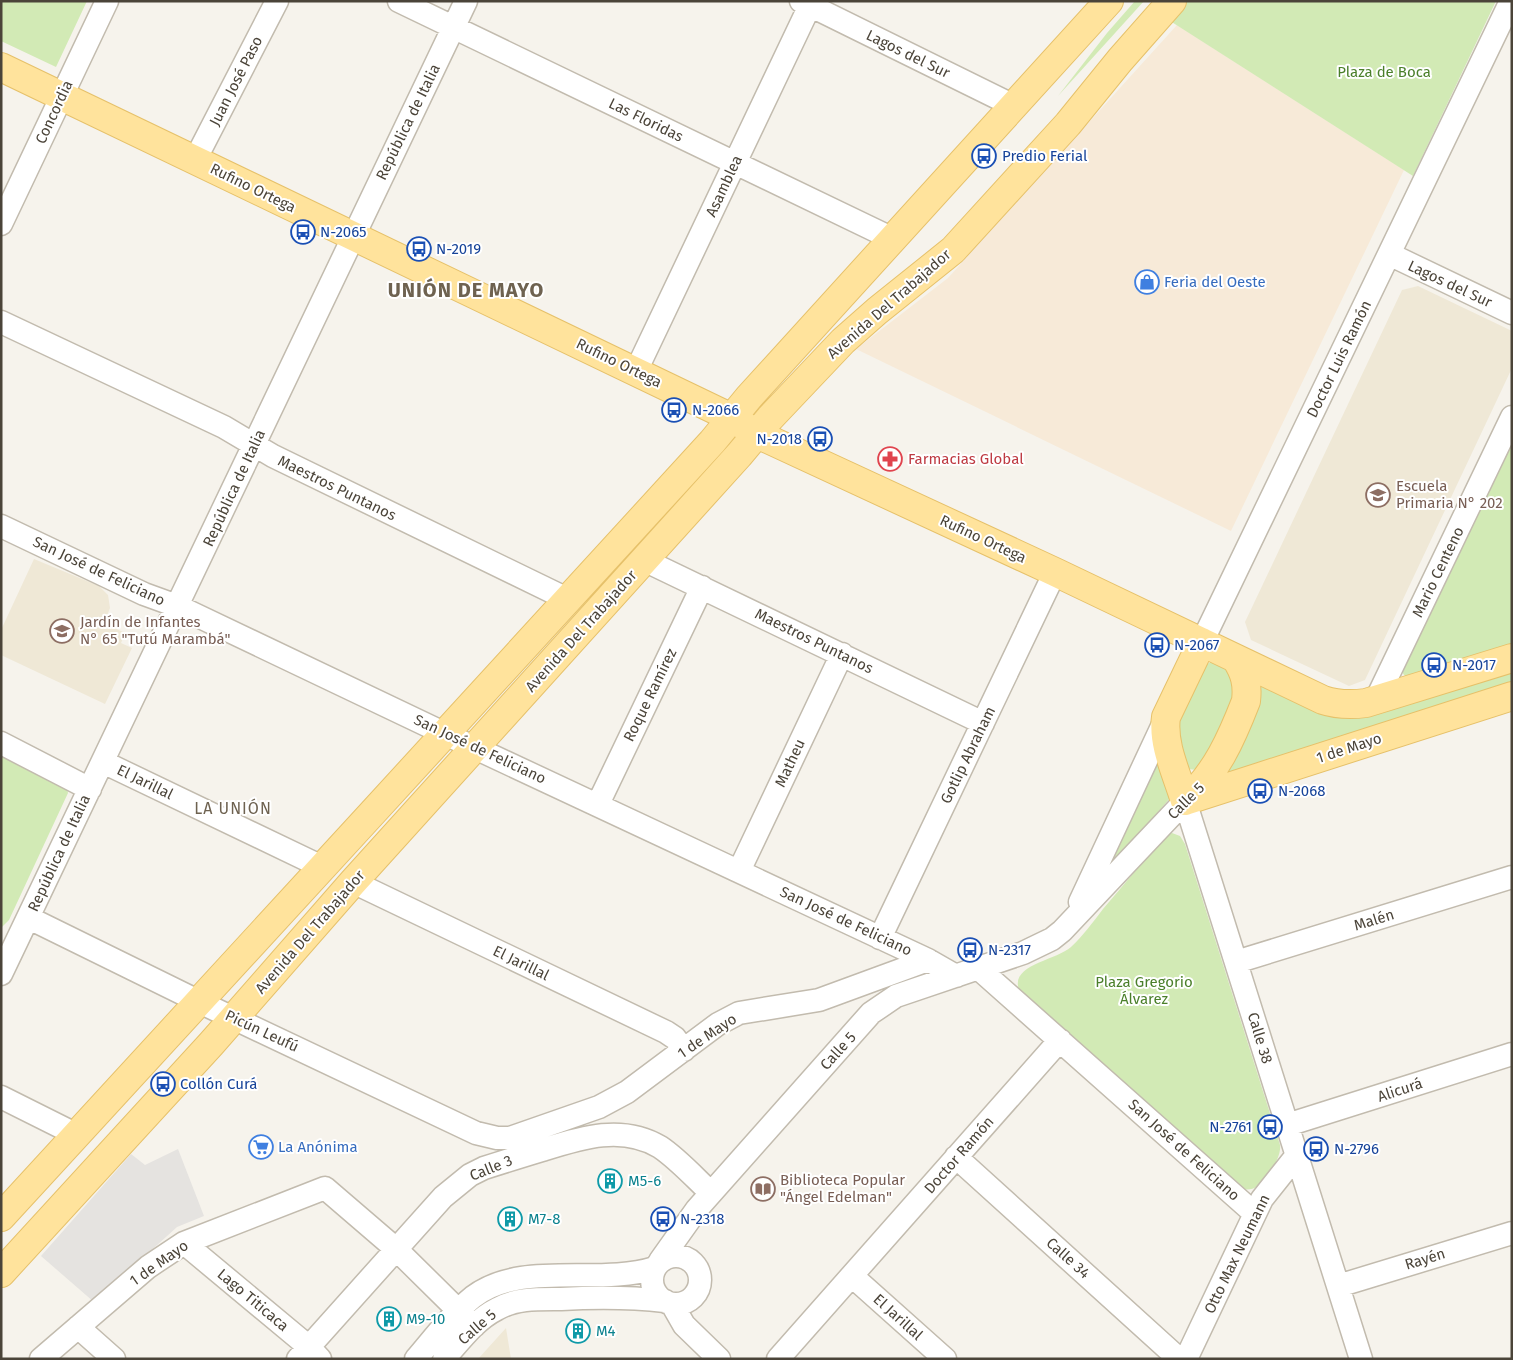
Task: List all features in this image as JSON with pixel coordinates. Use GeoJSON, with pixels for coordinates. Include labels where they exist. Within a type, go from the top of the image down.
{"type":"FeatureCollection","features":[{"type":"Feature","properties":{"kind":"main road","name":"Avenida Del Trabajador"},"geometry":{"type":"LineString","coordinates":[[1,1218],[201,1002],[1109,1]]}},
{"type":"Feature","properties":{"kind":"main road","name":"Avenida Del Trabajador"},"geometry":{"type":"LineString","coordinates":[[1,1272],[234,1018],[353,882],[777,410],[843,341],[953,250],[1068,124],[1120,60],[1172,1]]}},
{"type":"Feature","properties":{"kind":"main road","name":"Rufino Ortega"},"geometry":{"type":"LineString","coordinates":[[1,66],[636,371],[732,418],[757,434],[1056,572],[1236,659]]}},
{"type":"Feature","properties":{"kind":"main road","name":"Doctor Luis Ramón"},"geometry":{"type":"LineString","coordinates":[[1166,717],[1202,642]]}},
{"type":"Feature","properties":{"kind":"main road"},"geometry":{"type":"LineString","coordinates":[[1236,659],[1323,700],[1335,704],[1357,704],[1376,700],[1512,658]]}},
{"type":"Feature","properties":{"kind":"main road","name":"Calle 5"},"geometry":{"type":"LineString","coordinates":[[1185,801],[1199,789],[1216,766],[1246,701],[1248,690],[1246,680],[1236,659]]}},
{"type":"Feature","properties":{"kind":"main road","name":"1 de Mayo"},"geometry":{"type":"LineString","coordinates":[[1185,801],[1512,696]]}},
{"type":"Feature","properties":{"kind":"main road","name":"Calle 38"},"geometry":{"type":"LineString","coordinates":[[1166,717],[1164,728],[1166,740],[1185,801]]}},
{"type":"Feature","properties":{"kind":"street","name":"Concordia"},"geometry":{"type":"LineString","coordinates":[[1,224],[107,1]]}},
{"type":"Feature","properties":{"kind":"street","name":"Juan José Paso"},"geometry":{"type":"LineString","coordinates":[[195,160],[277,1]]}},
{"type":"Feature","properties":{"kind":"street","name":"Las Floridas"},"geometry":{"type":"LineString","coordinates":[[399,1],[893,239]]}},
{"type":"Feature","properties":{"kind":"street","name":"República de Italia"},"geometry":{"type":"LineString","coordinates":[[1,974],[8,944],[29,918],[466,1]]}},
{"type":"Feature","properties":{"kind":"street","name":"Doctor Luis Ramón"},"geometry":{"type":"LineString","coordinates":[[1202,642],[1511,1]]}},
{"type":"Feature","properties":{"kind":"street","name":"Lagos del Sur"},"geometry":{"type":"LineString","coordinates":[[808,3],[1014,106]]}},
{"type":"Feature","properties":{"kind":"street","name":"Asamblea"},"geometry":{"type":"LineString","coordinates":[[636,371],[735,163],[808,3]]}},
{"type":"Feature","properties":{"kind":"street","name":"Lagos del Sur"},"geometry":{"type":"LineString","coordinates":[[1389,254],[1512,313]]}},
{"type":"Feature","properties":{"kind":"street","name":"Maestros Puntanos"},"geometry":{"type":"LineString","coordinates":[[1,322],[224,427],[273,456],[567,599]]}},
{"type":"Feature","properties":{"kind":"street","name":"Mario Centeno"},"geometry":{"type":"LineString","coordinates":[[1376,700],[1512,417]]}},
{"type":"Feature","properties":{"kind":"street","name":"San José de Feliciano"},"geometry":{"type":"LineString","coordinates":[[1,526],[144,594],[177,606],[475,748],[598,804],[928,960],[956,976]]}},
{"type":"Feature","properties":{"kind":"street","name":"Maestros Puntanos"},"geometry":{"type":"LineString","coordinates":[[644,560],[983,723]]}},
{"type":"Feature","properties":{"kind":"street","name":"Gotlip Abraham"},"geometry":{"type":"LineString","coordinates":[[880,938],[1056,572]]}},
{"type":"Feature","properties":{"kind":"street","name":"Roque Ramírez"},"geometry":{"type":"LineString","coordinates":[[598,804],[702,587]]}},
{"type":"Feature","properties":{"kind":"street","name":"Matheu"},"geometry":{"type":"LineString","coordinates":[[739,871],[842,654]]}},
{"type":"Feature","properties":{"kind":"street","name":"Calle 5"},"geometry":{"type":"LineString","coordinates":[[1073,918],[1166,717]]}},
{"type":"Feature","properties":{"kind":"street"},"geometry":{"type":"LineString","coordinates":[[1,743],[90,789]]}},
{"type":"Feature","properties":{"kind":"street","name":"El Jarillal"},"geometry":{"type":"LineString","coordinates":[[103,762],[322,867]]}},
{"type":"Feature","properties":{"kind":"street","name":"Calle 5"},"geometry":{"type":"LineString","coordinates":[[444,1359],[466,1318],[473,1297],[488,1288],[517,1279],[627,1274],[658,1264],[696,1209],[871,1013],[896,996],[1038,947],[1052,939],[1062,931],[1185,801]]}},
{"type":"Feature","properties":{"kind":"street","name":"Calle 38"},"geometry":{"type":"LineString","coordinates":[[1185,801],[1361,1359]]}},
{"type":"Feature","properties":{"kind":"street","name":"Malén"},"geometry":{"type":"LineString","coordinates":[[1236,962],[1512,877]]}},
{"type":"Feature","properties":{"kind":"street","name":"El Jarillal"},"geometry":{"type":"LineString","coordinates":[[353,882],[666,1032],[676,1038],[684,1050]]}},
{"type":"Feature","properties":{"kind":"street","name":"Picún Leufú"},"geometry":{"type":"LineString","coordinates":[[29,918],[476,1133],[497,1138]]}},
{"type":"Feature","properties":{"kind":"street","name":"1 de Mayo"},"geometry":{"type":"LineString","coordinates":[[497,1138],[516,1136],[614,1101],[640,1084],[718,1024],[739,1013],[820,1000],[928,960]]}},
{"type":"Feature","properties":{"kind":"street","name":"San José de Feliciano"},"geometry":{"type":"LineString","coordinates":[[978,968],[1254,1213]]}},
{"type":"Feature","properties":{"kind":"street","name":"Doctor Ramón"},"geometry":{"type":"LineString","coordinates":[[778,1359],[1060,1040]]}},
{"type":"Feature","properties":{"kind":"street","name":"Alicurá"},"geometry":{"type":"LineString","coordinates":[[1287,1125],[1512,1054]]}},
{"type":"Feature","properties":{"kind":"street"},"geometry":{"type":"LineString","coordinates":[[1,1097],[77,1135]]}},
{"type":"Feature","properties":{"kind":"street","name":"Calle 3"},"geometry":{"type":"LineString","coordinates":[[309,1355],[396,1249],[443,1197],[470,1175],[484,1168],[578,1139],[611,1134],[652,1143],[670,1155],[711,1193]]}},
{"type":"Feature","properties":{"kind":"street","name":"Otto Max Neumann"},"geometry":{"type":"LineString","coordinates":[[1186,1359],[1254,1213],[1271,1186],[1297,1155]]}},
{"type":"Feature","properties":{"kind":"street","name":"Calle 34"},"geometry":{"type":"LineString","coordinates":[[956,1157],[1179,1359]]}},
{"type":"Feature","properties":{"kind":"street","name":"1 de Mayo"},"geometry":{"type":"LineString","coordinates":[[41,1359],[148,1267],[184,1243],[325,1188],[396,1249]]}},
{"type":"Feature","properties":{"kind":"street","name":"Rayén"},"geometry":{"type":"LineString","coordinates":[[1338,1286],[1512,1233]]}},
{"type":"Feature","properties":{"kind":"street","name":"Lago Titicaca"},"geometry":{"type":"LineString","coordinates":[[184,1243],[309,1355]]}},
{"type":"Feature","properties":{"kind":"street"},"geometry":{"type":"LineString","coordinates":[[396,1249],[466,1318]]}},
{"type":"Feature","properties":{"kind":"street"},"geometry":{"type":"LineString","coordinates":[[668,1302],[687,1301],[698,1290],[700,1275],[692,1260],[676,1255],[668,1257],[658,1264],[652,1276],[652,1283],[654,1290],[668,1302],[684,1325],[719,1359]]}},
{"type":"Feature","properties":{"kind":"street","name":"El Jarillal"},"geometry":{"type":"LineString","coordinates":[[852,1276],[945,1359]]}},
{"type":"Feature","properties":{"kind":"street","name":"Calle 5"},"geometry":{"type":"LineString","coordinates":[[416,1359],[466,1318],[484,1316],[514,1302],[607,1297],[668,1302]]}},
{"type":"Feature","properties":{"kind":"street"},"geometry":{"type":"LineString","coordinates":[[78,1326],[114,1359]]}},
{"type":"Feature","properties":{"kind":"shaded area","name":"Feria del Oeste"},"geometry":{"type":"Polygon","coordinates":[[[1177,25],[1404,170],[1231,531],[856,349],[948,278],[1177,25]]]}},
{"type":"Feature","properties":{"kind":"shaded area","name":"Escuela Primaria N° 202"},"geometry":{"type":"Polygon","coordinates":[[[1418,286],[1512,331],[1512,368],[1365,680],[1349,686],[1251,640],[1245,622],[1402,290],[1418,286]]]}},
{"type":"Feature","properties":{"kind":"shaded area","name":"Jardín de Infantes N° 65 \"Tutú Marambá\""},"geometry":{"type":"Polygon","coordinates":[[[34,559],[99,586],[108,595],[110,608],[104,623],[125,633],[121,643],[132,648],[105,704],[1,655],[1,630],[34,559]]]}},
{"type":"Feature","properties":{"kind":"shaded area"},"geometry":{"type":"Polygon","coordinates":[[[178,1149],[204,1216],[177,1227],[94,1302],[41,1256],[131,1154],[145,1165],[178,1149]]]}},
{"type":"Feature","properties":{"kind":"shaded area"},"geometry":{"type":"Polygon","coordinates":[[[506,1328],[511,1359],[478,1359],[506,1328]]]}},
{"type":"Feature","properties":{"kind":"green space"},"geometry":{"type":"Polygon","coordinates":[[[1,1],[87,1],[56,67],[1,41],[1,1]]]}},
{"type":"Feature","properties":{"kind":"green space"},"geometry":{"type":"Polygon","coordinates":[[[1135,1],[1144,1],[1058,96],[1107,33],[1135,1]]]}},
{"type":"Feature","properties":{"kind":"green space","name":"Plaza de Boca"},"geometry":{"type":"Polygon","coordinates":[[[1182,1],[1496,1],[1413,176],[1167,19],[1182,1]]]}},
{"type":"Feature","properties":{"kind":"green space"},"geometry":{"type":"Polygon","coordinates":[[[1512,431],[1512,647],[1407,677],[1401,670],[1512,431]]]}},
{"type":"Feature","properties":{"kind":"green space"},"geometry":{"type":"Polygon","coordinates":[[[1214,661],[1231,667],[1236,703],[1197,770],[1188,769],[1175,727],[1204,665],[1214,661]]]}},
{"type":"Feature","properties":{"kind":"green space"},"geometry":{"type":"Polygon","coordinates":[[[1512,665],[1512,686],[1227,779],[1224,772],[1254,682],[1326,712],[1512,665]]]}},
{"type":"Feature","properties":{"kind":"green space"},"geometry":{"type":"Polygon","coordinates":[[[1,750],[67,788],[68,793],[9,920],[1,928],[1,750]]]}},
{"type":"Feature","properties":{"kind":"green space"},"geometry":{"type":"Polygon","coordinates":[[[1162,754],[1171,797],[1114,862],[1112,857],[1162,754]]]}},
{"type":"Feature","properties":{"kind":"green space","name":"Plaza Gregorio Álvarez"},"geometry":{"type":"Polygon","coordinates":[[[1172,833],[1180,836],[1185,844],[1280,1145],[1279,1155],[1269,1173],[1261,1183],[1248,1190],[1242,1189],[1020,992],[1018,983],[1020,976],[1026,970],[1071,947],[1088,929],[1164,835],[1172,833]]]}},
{"type":"Feature","properties":{"kind":"place","name":"Predio Ferial"},"geometry":{"type":"Point","coordinates":[984,156]}},
{"type":"Feature","properties":{"kind":"place","name":"N-2065"},"geometry":{"type":"Point","coordinates":[303,232]}},
{"type":"Feature","properties":{"kind":"place","name":"N-2019"},"geometry":{"type":"Point","coordinates":[419,249]}},
{"type":"Feature","properties":{"kind":"place","name":"Feria del Oeste"},"geometry":{"type":"Point","coordinates":[1147,282]}},
{"type":"Feature","properties":{"kind":"place","name":"N-2066"},"geometry":{"type":"Point","coordinates":[674,410]}},
{"type":"Feature","properties":{"kind":"place","name":"N-2018"},"geometry":{"type":"Point","coordinates":[820,439]}},
{"type":"Feature","properties":{"kind":"place","name":"Farmacias Global"},"geometry":{"type":"Point","coordinates":[890,459]}},
{"type":"Feature","properties":{"kind":"place","name":"Escuela Primaria N° 202"},"geometry":{"type":"Point","coordinates":[1378,495]}},
{"type":"Feature","properties":{"kind":"place","name":"Jardín de Infantes N° 65 \"Tutú Marambá\""},"geometry":{"type":"Point","coordinates":[62,631]}},
{"type":"Feature","properties":{"kind":"place","name":"N-2067"},"geometry":{"type":"Point","coordinates":[1157,645]}},
{"type":"Feature","properties":{"kind":"place","name":"N-2017"},"geometry":{"type":"Point","coordinates":[1434,665]}},
{"type":"Feature","properties":{"kind":"place","name":"N-2068"},"geometry":{"type":"Point","coordinates":[1260,791]}},
{"type":"Feature","properties":{"kind":"place","name":"N-2317"},"geometry":{"type":"Point","coordinates":[970,950]}},
{"type":"Feature","properties":{"kind":"place","name":"Collón Curá"},"geometry":{"type":"Point","coordinates":[163,1084]}},
{"type":"Feature","properties":{"kind":"place","name":"N-2761"},"geometry":{"type":"Point","coordinates":[1270,1127]}},
{"type":"Feature","properties":{"kind":"place","name":"La Anónima"},"geometry":{"type":"Point","coordinates":[261,1147]}},
{"type":"Feature","properties":{"kind":"place","name":"N-2796"},"geometry":{"type":"Point","coordinates":[1316,1149]}},
{"type":"Feature","properties":{"kind":"place","name":"M5-6"},"geometry":{"type":"Point","coordinates":[610,1181]}},
{"type":"Feature","properties":{"kind":"place","name":"Biblioteca Popular \"Ángel Edelman\""},"geometry":{"type":"Point","coordinates":[763,1189]}},
{"type":"Feature","properties":{"kind":"place","name":"M7-8"},"geometry":{"type":"Point","coordinates":[510,1219]}},
{"type":"Feature","properties":{"kind":"place","name":"N-2318"},"geometry":{"type":"Point","coordinates":[663,1219]}},
{"type":"Feature","properties":{"kind":"place","name":"M9-10"},"geometry":{"type":"Point","coordinates":[389,1319]}},
{"type":"Feature","properties":{"kind":"place","name":"M4"},"geometry":{"type":"Point","coordinates":[578,1331]}},
{"type":"Feature","properties":{"kind":"district","name":"UNIÓN DE MAYO"},"geometry":{"type":"Point","coordinates":[466,290]}},
{"type":"Feature","properties":{"kind":"district","name":"LA UNIÓN"},"geometry":{"type":"Point","coordinates":[233,808]}}]}
